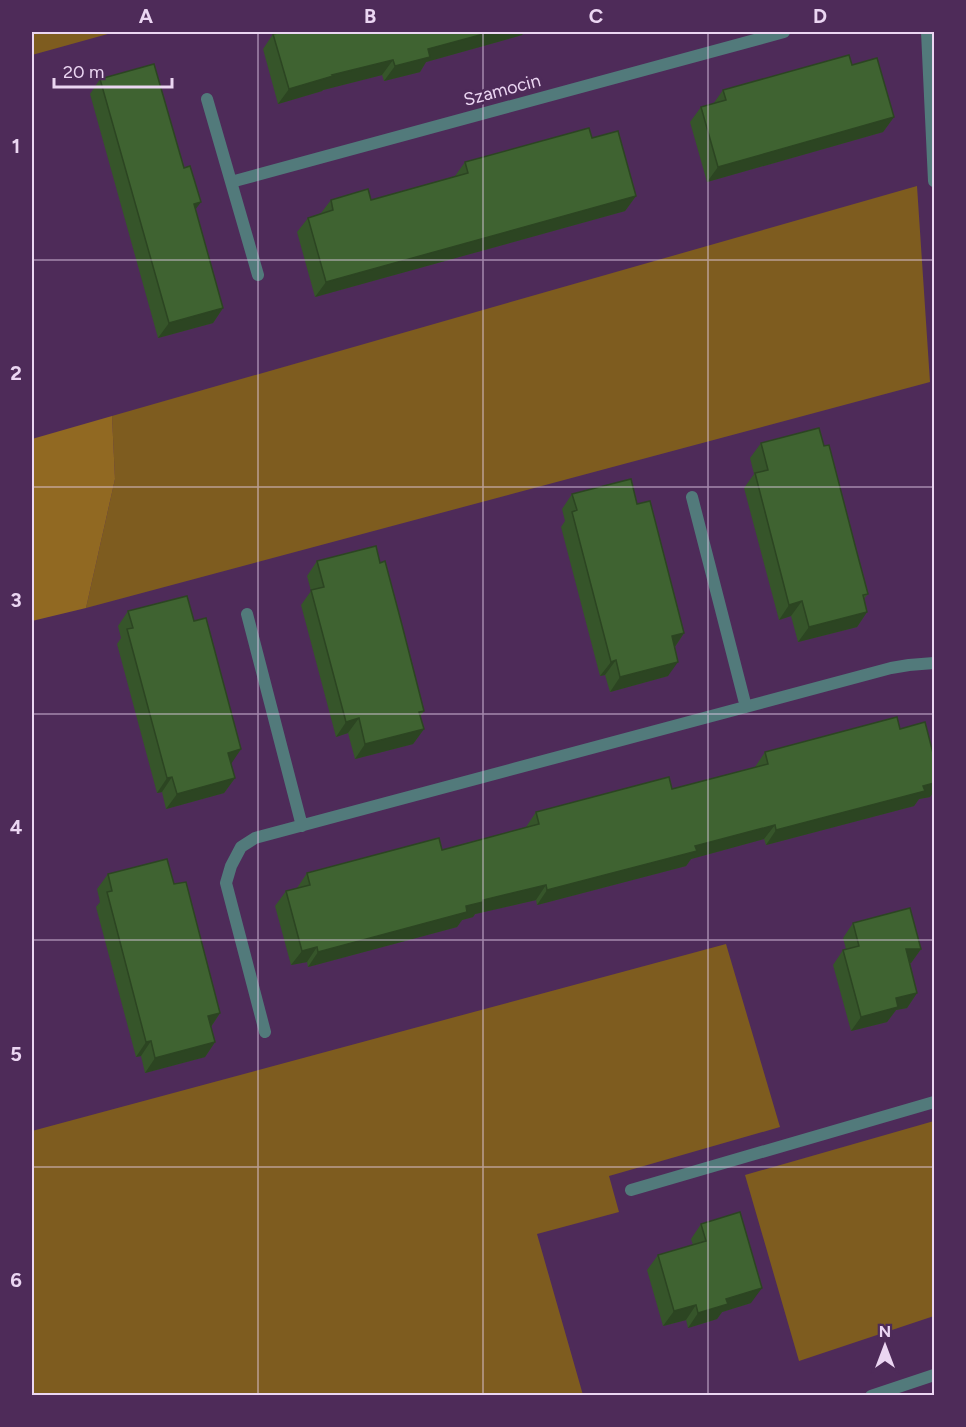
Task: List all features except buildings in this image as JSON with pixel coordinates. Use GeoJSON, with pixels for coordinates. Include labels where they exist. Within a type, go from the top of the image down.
{"type":"FeatureCollection","features":[{"type":"Feature","properties":{"kind":"street","name":"Szamocin"},"geometry":{"type":"LineString","coordinates":[[231,182],[784,32]]}},
{"type":"Feature","properties":{"kind":"street"},"geometry":{"type":"LineString","coordinates":[[927,32],[934,182]]}},
{"type":"Feature","properties":{"kind":"street"},"geometry":{"type":"LineString","coordinates":[[207,99],[258,275]]}},
{"type":"Feature","properties":{"kind":"street"},"geometry":{"type":"LineString","coordinates":[[692,497],[747,707]]}},
{"type":"Feature","properties":{"kind":"street"},"geometry":{"type":"LineString","coordinates":[[247,614],[302,826]]}},
{"type":"Feature","properties":{"kind":"street"},"geometry":{"type":"LineString","coordinates":[[265,1032],[226,883],[231,867],[242,847],[255,838],[891,668],[934,663]]}},
{"type":"Feature","properties":{"kind":"street"},"geometry":{"type":"LineString","coordinates":[[631,1190],[934,1102]]}},
{"type":"Feature","properties":{"kind":"street"},"geometry":{"type":"LineString","coordinates":[[871,1395],[934,1376]]}},
{"type":"Feature","properties":{"kind":"shaded area"},"geometry":{"type":"Polygon","coordinates":[[[32,32],[115,32],[32,55],[32,32]]]}},
{"type":"Feature","properties":{"kind":"shaded area"},"geometry":{"type":"Polygon","coordinates":[[[917,186],[930,382],[86,608],[115,479],[112,416],[917,186]]]}},
{"type":"Feature","properties":{"kind":"shaded area"},"geometry":{"type":"Polygon","coordinates":[[[112,416],[115,479],[86,608],[32,621],[32,439],[112,416]]]}},
{"type":"Feature","properties":{"kind":"shaded area"},"geometry":{"type":"Polygon","coordinates":[[[726,944],[780,1127],[609,1176],[619,1212],[537,1234],[583,1395],[32,1395],[32,1131],[726,944]]]}},
{"type":"Feature","properties":{"kind":"shaded area"},"geometry":{"type":"Polygon","coordinates":[[[934,1121],[934,1316],[799,1361],[745,1175],[934,1121]]]}}]}
